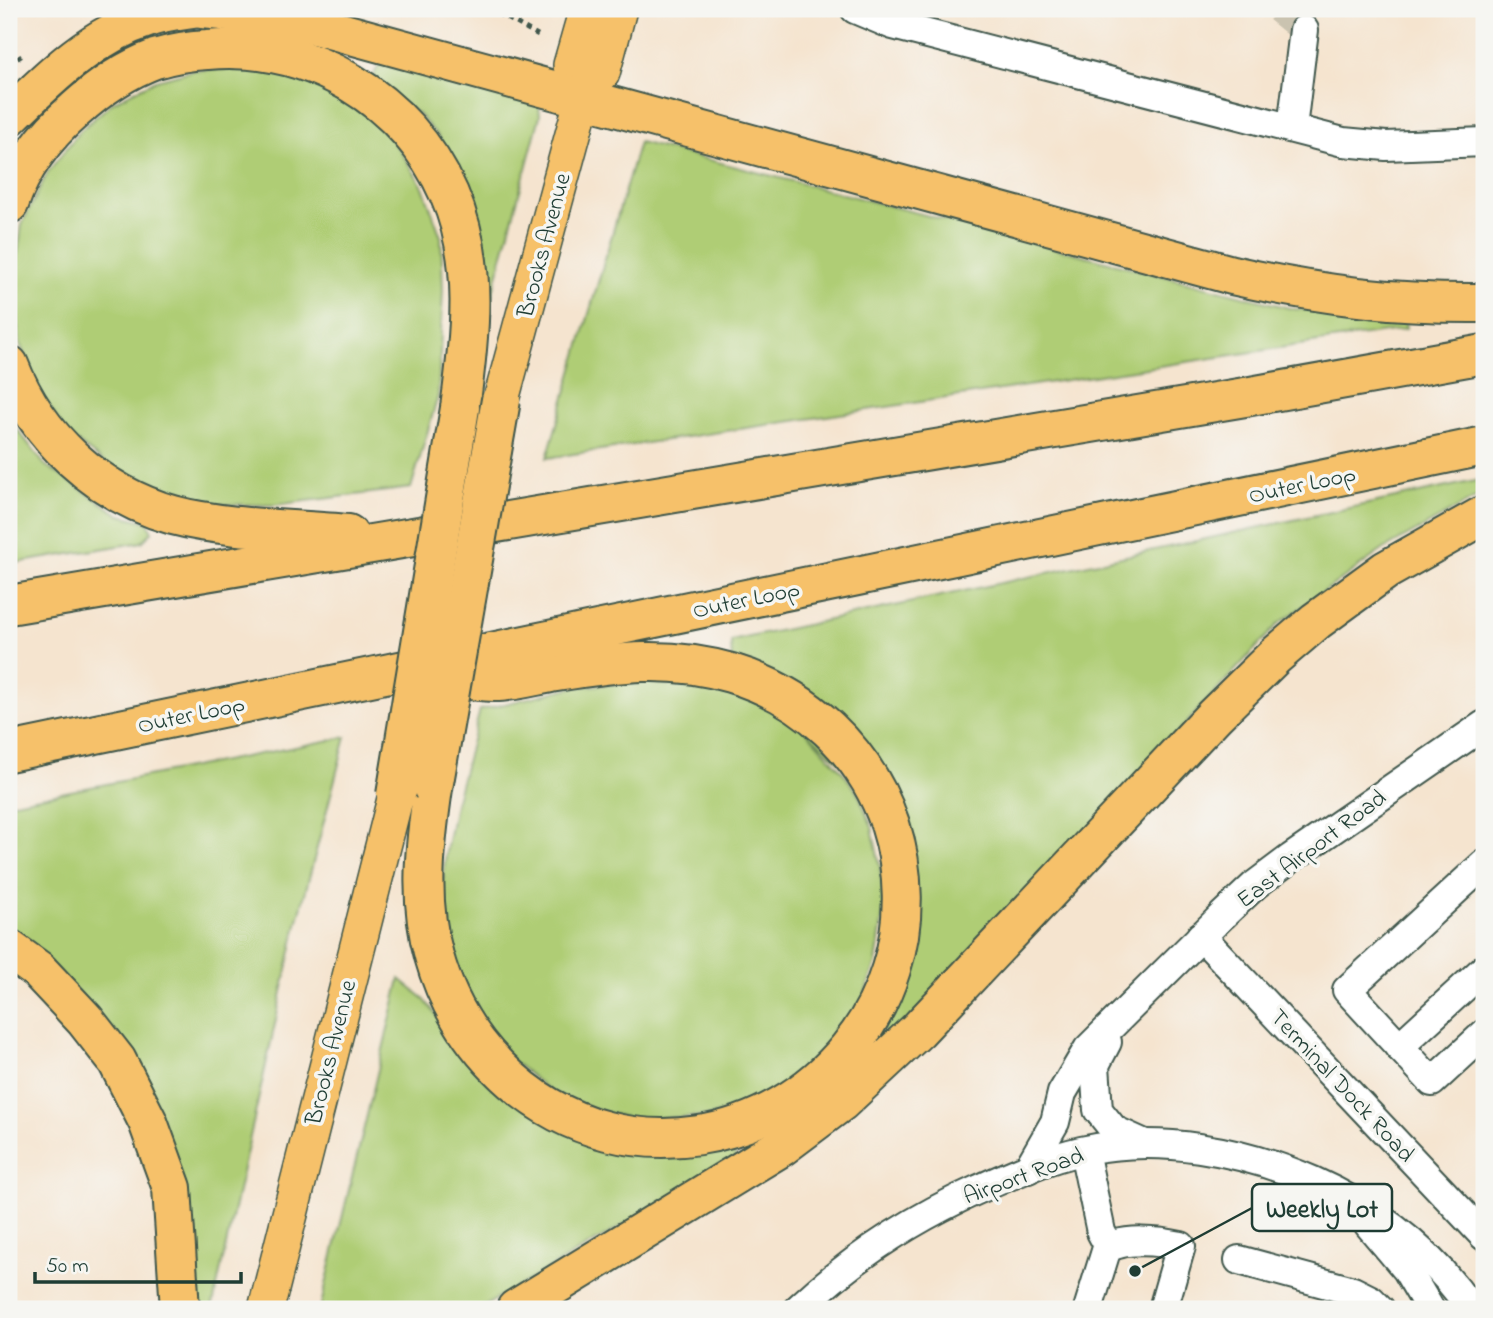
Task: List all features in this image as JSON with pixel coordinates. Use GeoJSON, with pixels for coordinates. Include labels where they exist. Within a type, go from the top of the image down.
{"type":"FeatureCollection","features":[{"type":"Feature","properties":{"kind":"highway"},"geometry":{"type":"LineString","coordinates":[[9,117],[61,66],[108,34],[150,17],[192,9]]}},
{"type":"Feature","properties":{"kind":"highway"},"geometry":{"type":"LineString","coordinates":[[202,9],[273,16],[318,26],[584,94],[1199,267],[1283,287],[1375,300],[1484,303]]}},
{"type":"Feature","properties":{"kind":"highway"},"geometry":{"type":"LineString","coordinates":[[9,204],[33,154],[90,96],[123,74],[156,59],[192,51],[240,49],[281,55],[329,71],[369,93],[409,130],[432,161],[453,204],[462,232],[469,279],[468,343],[460,408],[396,795]]}},
{"type":"Feature","properties":{"kind":"highway"},"geometry":{"type":"LineString","coordinates":[[9,605],[1245,397],[1484,354]]}},
{"type":"Feature","properties":{"kind":"highway"},"geometry":{"type":"LineString","coordinates":[[9,365],[19,391],[40,423],[70,458],[130,499],[173,515],[208,522],[403,539]]}},
{"type":"Feature","properties":{"kind":"highway"},"geometry":{"type":"LineString","coordinates":[[392,672],[499,682],[619,662],[665,660],[729,672],[763,684],[793,700],[822,721],[859,764],[877,794],[892,831],[900,870],[901,916],[894,960],[881,999],[859,1036],[828,1072],[795,1100],[759,1118],[705,1134],[646,1137],[608,1131],[559,1112],[530,1095],[494,1063],[465,1024],[440,976],[429,937],[424,897],[424,856],[433,788],[501,400]]}},
{"type":"Feature","properties":{"kind":"highway","name":"Outer Loop"},"geometry":{"type":"LineString","coordinates":[[9,752],[1484,446]]}},
{"type":"Feature","properties":{"kind":"highway"},"geometry":{"type":"LineString","coordinates":[[516,1309],[781,1147],[841,1102],[918,1030],[1214,716],[1275,656],[1316,621],[1386,570],[1484,515]]}},
{"type":"Feature","properties":{"kind":"highway"},"geometry":{"type":"LineString","coordinates":[[9,950],[38,970],[85,1020],[117,1061],[148,1122],[172,1188],[180,1309]]}},
{"type":"Feature","properties":{"kind":"main road"},"geometry":{"type":"LineString","coordinates":[[584,94],[571,65],[587,9]]}},
{"type":"Feature","properties":{"kind":"main road","name":"Brooks Avenue"},"geometry":{"type":"LineString","coordinates":[[501,400],[584,94],[602,73],[619,9]]}},
{"type":"Feature","properties":{"kind":"main road","name":"Brooks Avenue"},"geometry":{"type":"LineString","coordinates":[[265,1309],[396,795]]}},
{"type":"Feature","properties":{"kind":"street"},"geometry":{"type":"LineString","coordinates":[[855,9],[893,25],[1343,142],[1386,146],[1484,142]]}},
{"type":"Feature","properties":{"kind":"street"},"geometry":{"type":"LineString","coordinates":[[1292,128],[1304,30]]}},
{"type":"Feature","properties":{"kind":"street","name":"East Airport Road"},"geometry":{"type":"LineString","coordinates":[[1028,1169],[1055,1122],[1062,1093],[1088,1049],[1201,936],[1239,900],[1291,858],[1484,725]]}},
{"type":"Feature","properties":{"kind":"street"},"geometry":{"type":"LineString","coordinates":[[1484,864],[1347,990],[1432,1082],[1484,1034]]}},
{"type":"Feature","properties":{"kind":"street","name":"Terminal Dock Road"},"geometry":{"type":"LineString","coordinates":[[1201,936],[1484,1236]]}},
{"type":"Feature","properties":{"kind":"street"},"geometry":{"type":"LineString","coordinates":[[1399,1046],[1484,969]]}},
{"type":"Feature","properties":{"kind":"street","name":"East Airport Road"},"geometry":{"type":"LineString","coordinates":[[1122,1017],[1095,1065],[1098,1110],[1114,1130],[1147,1145]]}},
{"type":"Feature","properties":{"kind":"street","name":"Airport Road"},"geometry":{"type":"LineString","coordinates":[[798,1309],[845,1267],[887,1238],[952,1202],[1028,1169],[1084,1151],[1147,1145],[1226,1152],[1258,1160],[1318,1184]]}},
{"type":"Feature","properties":{"kind":"street"},"geometry":{"type":"LineString","coordinates":[[1084,1151],[1101,1232],[1109,1247]]}},
{"type":"Feature","properties":{"kind":"street"},"geometry":{"type":"LineString","coordinates":[[1318,1184],[1342,1200],[1378,1234],[1407,1270],[1430,1309]]}},
{"type":"Feature","properties":{"kind":"street"},"geometry":{"type":"LineString","coordinates":[[1318,1184],[1354,1200],[1409,1239],[1436,1265],[1471,1309]]}},
{"type":"Feature","properties":{"kind":"street"},"geometry":{"type":"LineString","coordinates":[[1088,1309],[1103,1257],[1109,1247],[1119,1242],[1181,1246],[1163,1309]]}},
{"type":"Feature","properties":{"kind":"street"},"geometry":{"type":"LineString","coordinates":[[1238,1260],[1353,1291],[1371,1300],[1380,1309]]}},
{"type":"Feature","properties":{"kind":"path"},"geometry":{"type":"LineString","coordinates":[[490,9],[538,35]]}},
{"type":"Feature","properties":{"kind":"green space"},"geometry":{"type":"Polygon","coordinates":[[[382,59],[539,105],[540,116],[489,306],[482,307],[452,159],[438,136],[418,114],[371,80],[382,59]]]}},
{"type":"Feature","properties":{"kind":"green space"},"geometry":{"type":"Polygon","coordinates":[[[240,69],[286,74],[333,91],[373,117],[401,152],[423,187],[441,237],[443,290],[438,396],[411,488],[274,505],[208,504],[137,487],[68,435],[41,395],[20,344],[14,284],[22,224],[48,172],[80,131],[113,102],[156,80],[194,70],[240,69]]]}},
{"type":"Feature","properties":{"kind":"green space"},"geometry":{"type":"Polygon","coordinates":[[[639,142],[1293,309],[1404,316],[1406,329],[547,458],[639,142]]]}},
{"type":"Feature","properties":{"kind":"green space"},"geometry":{"type":"Polygon","coordinates":[[[9,414],[17,429],[45,465],[120,515],[148,522],[152,532],[142,542],[9,564],[9,414]]]}},
{"type":"Feature","properties":{"kind":"green space"},"geometry":{"type":"Polygon","coordinates":[[[1484,479],[1484,493],[1384,549],[1278,624],[894,1039],[883,1031],[907,824],[732,663],[731,641],[1484,479]]]}},
{"type":"Feature","properties":{"kind":"green space"},"geometry":{"type":"Polygon","coordinates":[[[647,682],[741,694],[776,709],[805,730],[858,793],[872,827],[880,867],[884,907],[876,963],[862,1001],[831,1048],[773,1095],[710,1116],[634,1119],[596,1110],[551,1092],[513,1061],[461,991],[448,943],[441,900],[455,804],[480,710],[574,687],[647,682]]]}},
{"type":"Feature","properties":{"kind":"green space"},"geometry":{"type":"Polygon","coordinates":[[[346,737],[297,924],[212,1309],[193,1309],[175,1169],[9,934],[9,803],[346,737]]]}},
{"type":"Feature","properties":{"kind":"green space"},"geometry":{"type":"Polygon","coordinates":[[[400,979],[423,998],[492,1084],[733,1145],[736,1160],[479,1309],[320,1309],[400,979]]]}},
{"type":"Feature","properties":{"kind":"tunnel"},"geometry":{"type":"LineString","coordinates":[[1278,9],[1304,30]]}},
{"type":"Feature","properties":{"kind":"place","name":"Weekly Lot"},"geometry":{"type":"Point","coordinates":[1135,1271]}}]}
